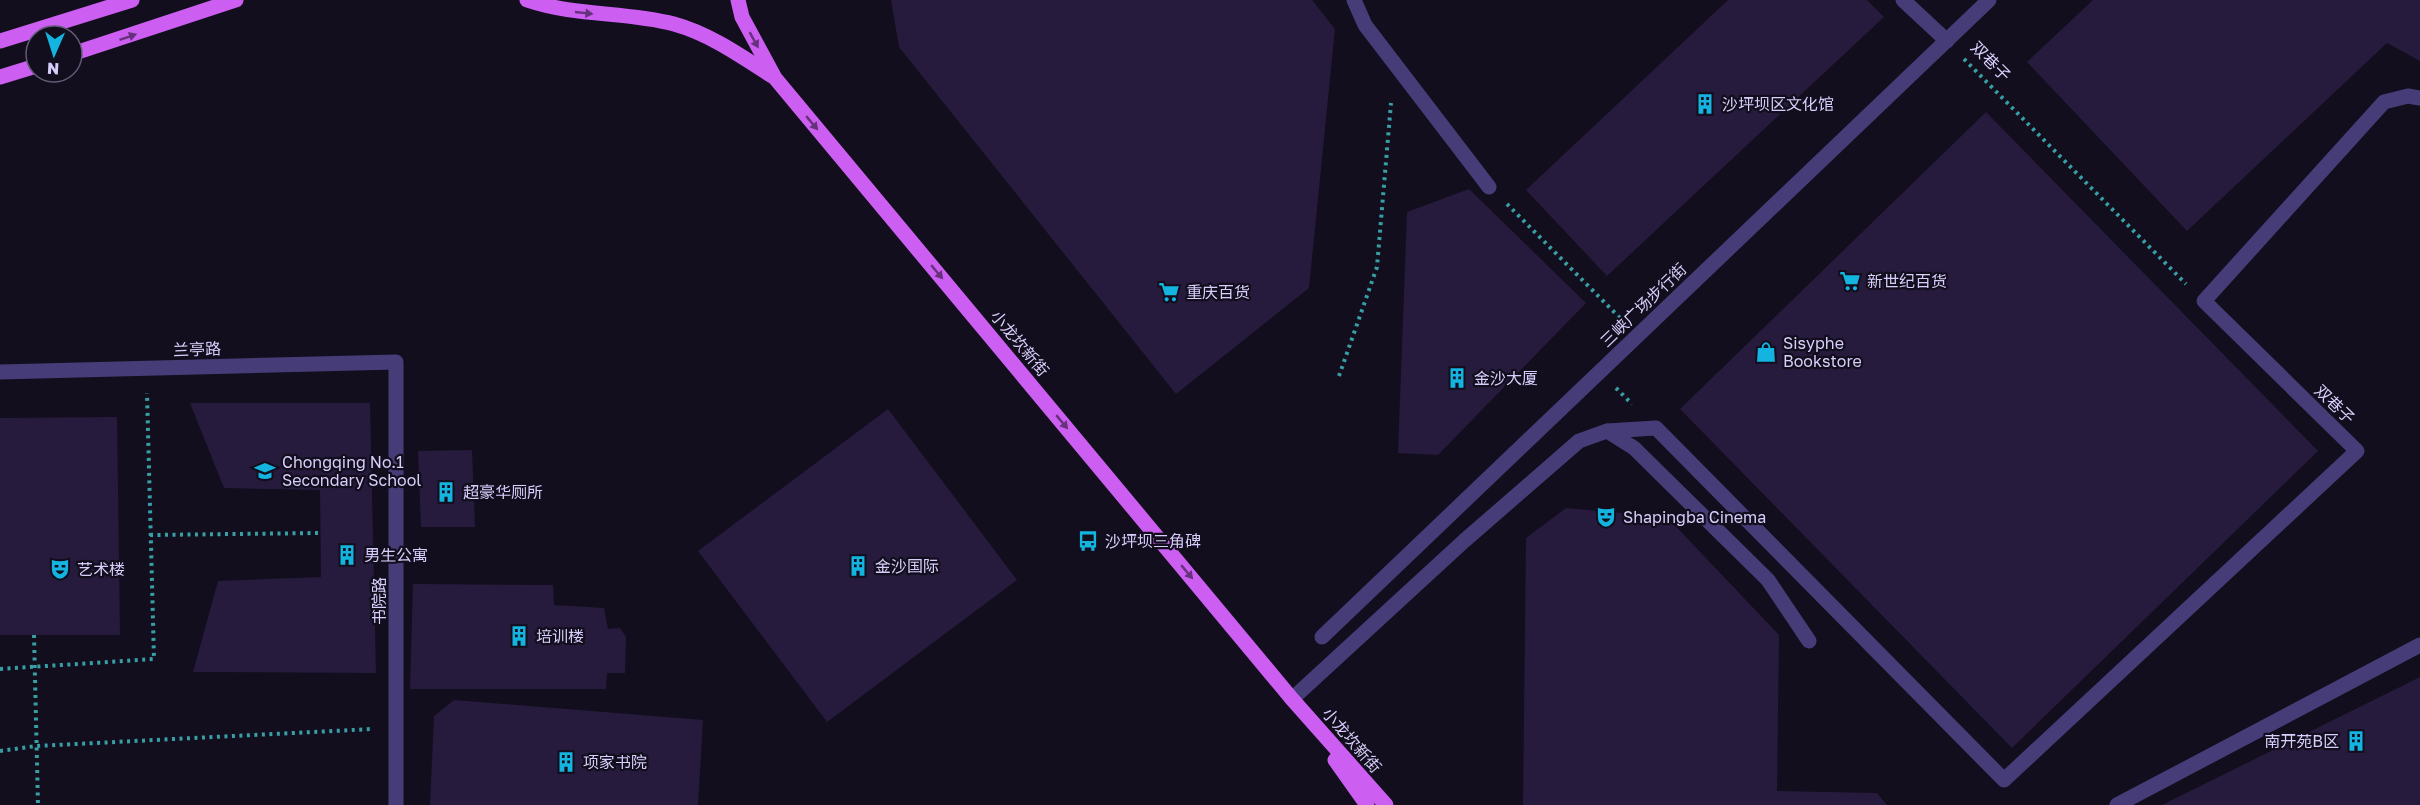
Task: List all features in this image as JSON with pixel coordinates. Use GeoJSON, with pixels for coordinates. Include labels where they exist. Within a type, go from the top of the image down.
{"type":"FeatureCollection","features":[{"type":"Feature","properties":{"kind":"main road"},"geometry":{"type":"LineString","coordinates":[[0,41],[132,0]]}},
{"type":"Feature","properties":{"kind":"main road"},"geometry":{"type":"LineString","coordinates":[[84,50],[236,0]]}},
{"type":"Feature","properties":{"kind":"main road"},"geometry":{"type":"LineString","coordinates":[[527,0],[553,9],[633,16],[675,24],[713,39],[775,78]]}},
{"type":"Feature","properties":{"kind":"main road","name":"小龙坎新街"},"geometry":{"type":"LineString","coordinates":[[738,0],[742,17],[775,78],[1292,699],[1386,805]]}},
{"type":"Feature","properties":{"kind":"main road"},"geometry":{"type":"LineString","coordinates":[[0,77],[24,70]]}},
{"type":"Feature","properties":{"kind":"main road","name":"小龙坎新街"},"geometry":{"type":"LineString","coordinates":[[1292,699],[1367,805]]}},
{"type":"Feature","properties":{"kind":"street"},"geometry":{"type":"LineString","coordinates":[[1354,0],[1365,25],[1489,187]]}},
{"type":"Feature","properties":{"kind":"street"},"geometry":{"type":"LineString","coordinates":[[1903,0],[1947,41]]}},
{"type":"Feature","properties":{"kind":"street","name":"三峡广场步行街"},"geometry":{"type":"LineString","coordinates":[[1322,637],[1989,0]]}},
{"type":"Feature","properties":{"kind":"street"},"geometry":{"type":"LineString","coordinates":[[2204,302],[2384,102],[2408,96],[2420,98]]}},
{"type":"Feature","properties":{"kind":"street","name":"双巷子"},"geometry":{"type":"LineString","coordinates":[[1656,428],[2004,780],[2357,450],[2204,302]]}},
{"type":"Feature","properties":{"kind":"street","name":"兰亭路"},"geometry":{"type":"LineString","coordinates":[[0,372],[396,362]]}},
{"type":"Feature","properties":{"kind":"street","name":"书院路"},"geometry":{"type":"LineString","coordinates":[[396,362],[396,805]]}},
{"type":"Feature","properties":{"kind":"street"},"geometry":{"type":"LineString","coordinates":[[1292,699],[1464,541],[1579,441],[1607,431],[1656,428]]}},
{"type":"Feature","properties":{"kind":"street"},"geometry":{"type":"LineString","coordinates":[[1607,431],[1634,448],[1768,580],[1809,641]]}},
{"type":"Feature","properties":{"kind":"street"},"geometry":{"type":"LineString","coordinates":[[2117,805],[2420,645]]}},
{"type":"Feature","properties":{"kind":"path","name":"双巷子"},"geometry":{"type":"LineString","coordinates":[[1947,41],[2204,302]]}},
{"type":"Feature","properties":{"kind":"path"},"geometry":{"type":"LineString","coordinates":[[1339,376],[1377,267],[1395,66]]}},
{"type":"Feature","properties":{"kind":"path"},"geometry":{"type":"LineString","coordinates":[[1489,187],[1638,336]]}},
{"type":"Feature","properties":{"kind":"path"},"geometry":{"type":"LineString","coordinates":[[0,669],[154,658],[146,369]]}},
{"type":"Feature","properties":{"kind":"path"},"geometry":{"type":"LineString","coordinates":[[1600,372],[1656,428]]}},
{"type":"Feature","properties":{"kind":"path"},"geometry":{"type":"LineString","coordinates":[[150,535],[321,533]]}},
{"type":"Feature","properties":{"kind":"path"},"geometry":{"type":"LineString","coordinates":[[33,635],[38,805]]}},
{"type":"Feature","properties":{"kind":"path"},"geometry":{"type":"LineString","coordinates":[[0,751],[36,746],[396,728]]}},
{"type":"Feature","properties":{"kind":"building"},"geometry":{"type":"Polygon","coordinates":[[[891,0],[1312,0],[1335,29],[1309,288],[1176,394],[899,47],[891,0]]]}},
{"type":"Feature","properties":{"kind":"building","name":"沙坪坝区文化馆"},"geometry":{"type":"Polygon","coordinates":[[[1728,0],[1867,0],[1884,17],[1607,276],[1526,190],[1728,0]]]}},
{"type":"Feature","properties":{"kind":"building"},"geometry":{"type":"Polygon","coordinates":[[[2093,0],[2420,0],[2420,61],[2387,43],[2187,231],[2027,62],[2093,0]]]}},
{"type":"Feature","properties":{"kind":"building"},"geometry":{"type":"Polygon","coordinates":[[[1986,112],[2318,451],[2012,748],[1680,409],[1986,112]]]}},
{"type":"Feature","properties":{"kind":"building","name":"金沙大厦"},"geometry":{"type":"Polygon","coordinates":[[[1469,189],[1586,303],[1438,455],[1398,453],[1407,212],[1469,189]]]}},
{"type":"Feature","properties":{"kind":"building","name":"男生公寓"},"geometry":{"type":"Polygon","coordinates":[[[190,403],[370,403],[376,673],[193,672],[218,581],[321,577],[320,490],[224,488],[190,403]]]}},
{"type":"Feature","properties":{"kind":"building","name":"金沙国际"},"geometry":{"type":"Polygon","coordinates":[[[888,409],[1017,580],[827,722],[698,551],[888,409]]]}},
{"type":"Feature","properties":{"kind":"building","name":"艺术楼"},"geometry":{"type":"Polygon","coordinates":[[[117,417],[120,635],[0,635],[0,418],[117,417]]]}},
{"type":"Feature","properties":{"kind":"building","name":"超豪华厕所"},"geometry":{"type":"Polygon","coordinates":[[[472,450],[475,527],[421,527],[418,451],[472,450]]]}},
{"type":"Feature","properties":{"kind":"building"},"geometry":{"type":"Polygon","coordinates":[[[1566,508],[1667,517],[1779,635],[1777,791],[1877,793],[1887,805],[1523,805],[1526,538],[1566,508]]]}},
{"type":"Feature","properties":{"kind":"building","name":"培训楼"},"geometry":{"type":"Polygon","coordinates":[[[413,584],[553,585],[554,605],[604,608],[608,629],[620,628],[626,637],[625,673],[607,673],[606,689],[410,689],[413,584]]]}},
{"type":"Feature","properties":{"kind":"building","name":"南开苑B区"},"geometry":{"type":"Polygon","coordinates":[[[2420,677],[2420,805],[2162,805],[2420,677]]]}},
{"type":"Feature","properties":{"kind":"building","name":"项家书院"},"geometry":{"type":"Polygon","coordinates":[[[454,700],[703,720],[698,805],[430,805],[434,716],[454,700]]]}},
{"type":"Feature","properties":{"kind":"place","name":"沙坪坝区文化馆"},"geometry":{"type":"Point","coordinates":[1705,104]}},
{"type":"Feature","properties":{"kind":"place","name":"新世纪百货"},"geometry":{"type":"Point","coordinates":[1850,281]}},
{"type":"Feature","properties":{"kind":"place","name":"重庆百货"},"geometry":{"type":"Point","coordinates":[1169,292]}},
{"type":"Feature","properties":{"kind":"place","name":"Sisyphe Bookstore"},"geometry":{"type":"Point","coordinates":[1766,352]}},
{"type":"Feature","properties":{"kind":"place","name":"金沙大厦"},"geometry":{"type":"Point","coordinates":[1457,378]}},
{"type":"Feature","properties":{"kind":"place","name":"Chongqing No.1 Secondary School"},"geometry":{"type":"Point","coordinates":[265,471]}},
{"type":"Feature","properties":{"kind":"place","name":"超豪华厕所"},"geometry":{"type":"Point","coordinates":[446,492]}},
{"type":"Feature","properties":{"kind":"place","name":"Shapingba Cinema"},"geometry":{"type":"Point","coordinates":[1606,517]}},
{"type":"Feature","properties":{"kind":"place","name":"沙坪坝三角碑"},"geometry":{"type":"Point","coordinates":[1088,541]}},
{"type":"Feature","properties":{"kind":"place","name":"男生公寓"},"geometry":{"type":"Point","coordinates":[347,555]}},
{"type":"Feature","properties":{"kind":"place","name":"金沙国际"},"geometry":{"type":"Point","coordinates":[858,566]}},
{"type":"Feature","properties":{"kind":"place","name":"艺术楼"},"geometry":{"type":"Point","coordinates":[60,569]}},
{"type":"Feature","properties":{"kind":"place","name":"培训楼"},"geometry":{"type":"Point","coordinates":[519,636]}},
{"type":"Feature","properties":{"kind":"place","name":"南开苑B区"},"geometry":{"type":"Point","coordinates":[2356,741]}},
{"type":"Feature","properties":{"kind":"place","name":"项家书院"},"geometry":{"type":"Point","coordinates":[566,762]}}]}
